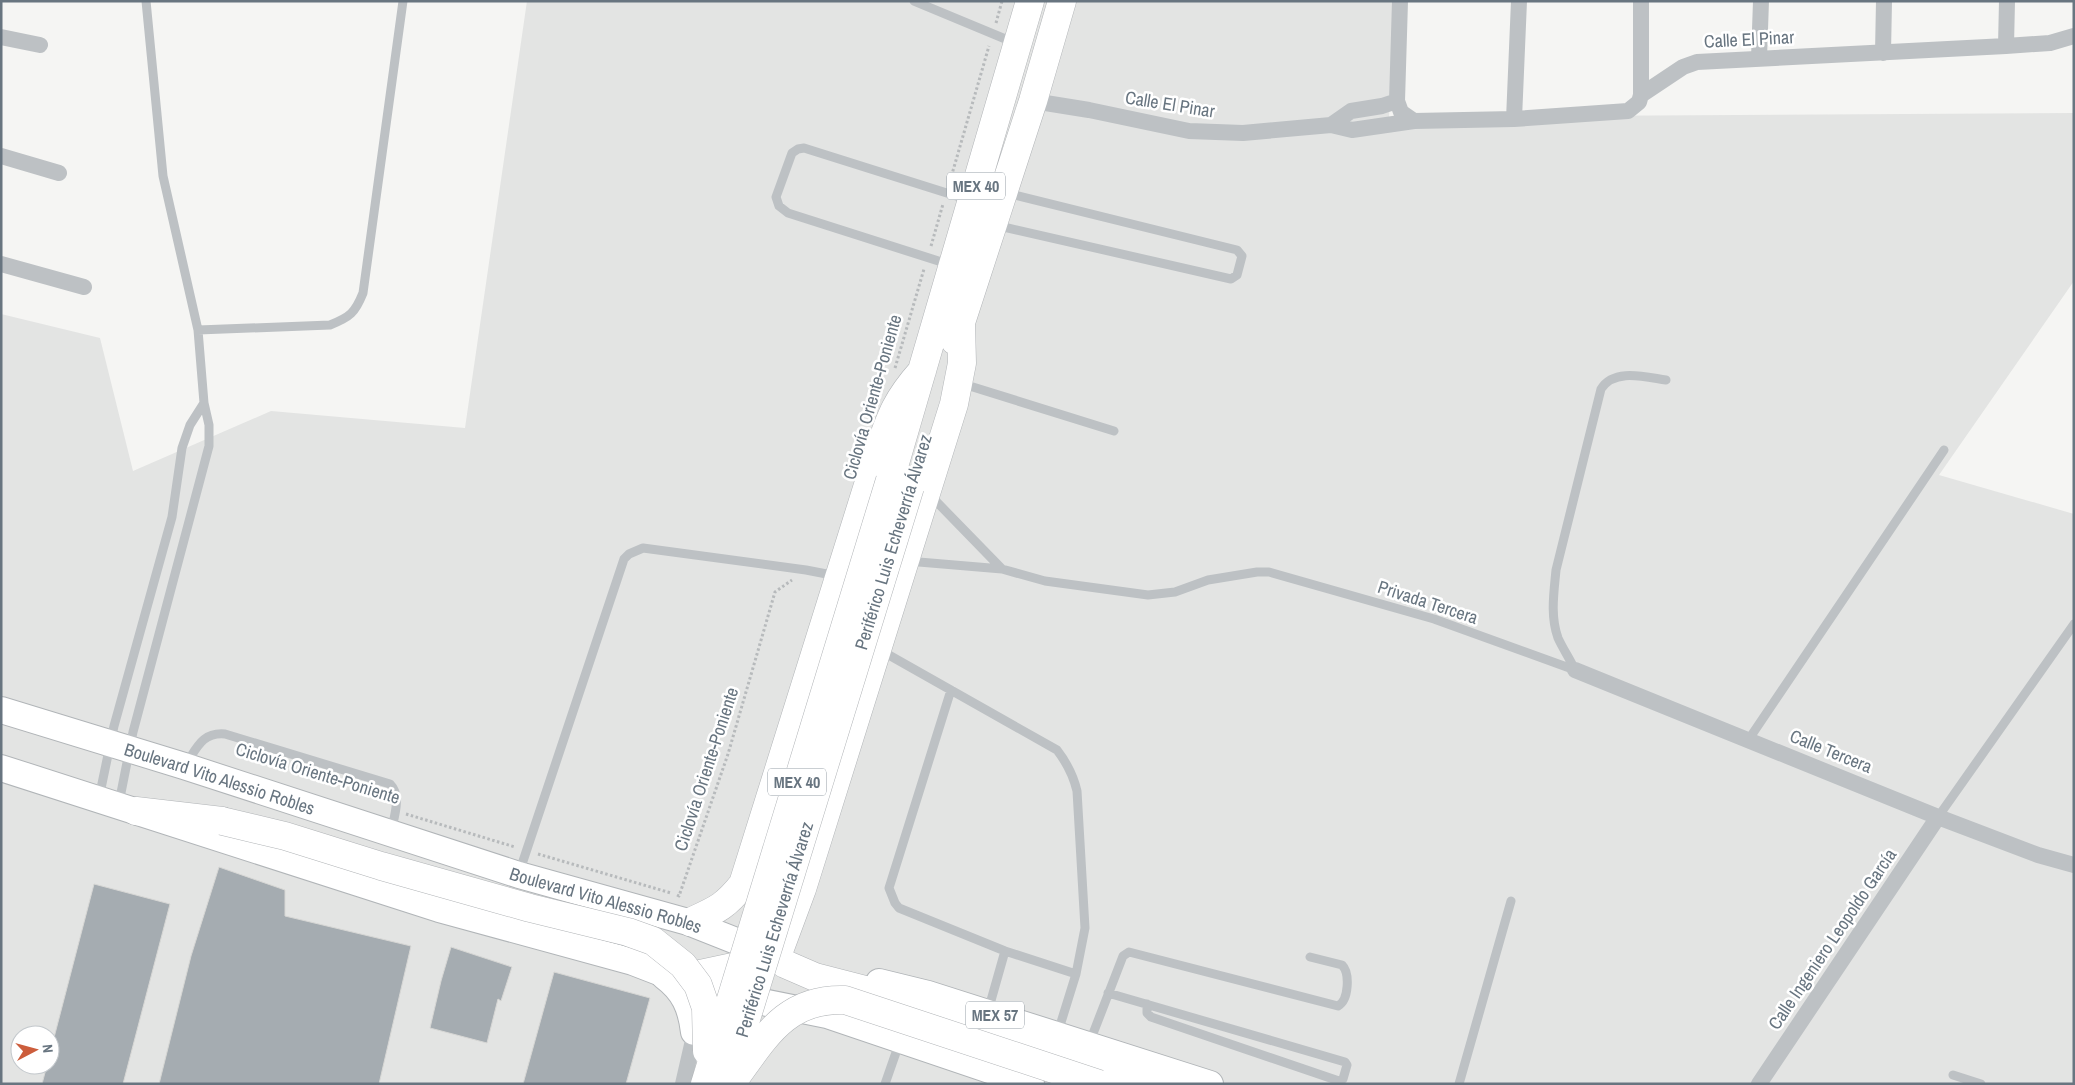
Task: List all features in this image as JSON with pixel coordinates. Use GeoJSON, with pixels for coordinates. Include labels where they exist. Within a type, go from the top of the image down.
{"type":"FeatureCollection","features":[{"type":"Feature","properties":{"kind":"highway","name":"Periférico Luis Echeverría Álvarez"},"geometry":{"type":"LineString","coordinates":[[704,1084],[909,486],[922,371],[940,261],[959,196],[1018,44],[1030,1]]}},
{"type":"Feature","properties":{"kind":"highway","name":"Periférico Luis Echeverría Álvarez"},"geometry":{"type":"LineString","coordinates":[[726,1084],[909,486],[1033,101],[1062,1]]}},
{"type":"Feature","properties":{"kind":"highway"},"geometry":{"type":"LineString","coordinates":[[776,958],[802,889],[905,560],[909,486],[960,383],[962,363],[961,323]]}},
{"type":"Feature","properties":{"kind":"highway"},"geometry":{"type":"LineString","coordinates":[[690,922],[716,910],[730,900],[743,884],[879,450],[893,410],[905,390],[922,371]]}},
{"type":"Feature","properties":{"kind":"highway"},"geometry":{"type":"LineString","coordinates":[[118,805],[222,821],[285,836],[409,874],[530,908],[628,932],[653,941],[670,953],[683,966],[698,986],[706,1008],[708,1030],[704,1084]]}},
{"type":"Feature","properties":{"kind":"highway"},"geometry":{"type":"LineString","coordinates":[[743,884],[752,894],[764,900],[778,901],[791,897],[802,889]]}},
{"type":"Feature","properties":{"kind":"highway"},"geometry":{"type":"LineString","coordinates":[[743,884],[752,923],[761,942],[776,958],[796,970],[815,977],[877,993],[1160,1084]]}},
{"type":"Feature","properties":{"kind":"highway"},"geometry":{"type":"LineString","coordinates":[[668,976],[776,958]]}},
{"type":"Feature","properties":{"kind":"highway"},"geometry":{"type":"LineString","coordinates":[[731,1084],[772,1028],[783,1018],[797,1009],[832,999],[845,1000],[1099,1084]]}},
{"type":"Feature","properties":{"kind":"main road","name":"Boulevard Vito Alessio Robles"},"geometry":{"type":"LineString","coordinates":[[1,710],[120,748],[393,823],[519,875],[690,922],[776,958],[928,994],[1210,1084]]}},
{"type":"Feature","properties":{"kind":"main road"},"geometry":{"type":"LineString","coordinates":[[1,768],[439,909],[633,962],[708,991],[827,1015],[1031,1084]]}},
{"type":"Feature","properties":{"kind":"main road"},"geometry":{"type":"LineString","coordinates":[[633,962],[645,947],[649,936],[650,927],[646,910]]}},
{"type":"Feature","properties":{"kind":"main road"},"geometry":{"type":"LineString","coordinates":[[708,991],[725,980],[776,958]]}},
{"type":"Feature","properties":{"kind":"main road"},"geometry":{"type":"LineString","coordinates":[[668,976],[685,998],[692,1015],[694,1032]]}},
{"type":"Feature","properties":{"kind":"street"},"geometry":{"type":"LineString","coordinates":[[1400,1],[1397,101],[1401,112],[1414,121]]}},
{"type":"Feature","properties":{"kind":"street"},"geometry":{"type":"LineString","coordinates":[[1514,119],[1519,1]]}},
{"type":"Feature","properties":{"kind":"street"},"geometry":{"type":"LineString","coordinates":[[1641,1],[1641,94]]}},
{"type":"Feature","properties":{"kind":"street"},"geometry":{"type":"LineString","coordinates":[[1759,58],[1761,1]]}},
{"type":"Feature","properties":{"kind":"street"},"geometry":{"type":"LineString","coordinates":[[1883,53],[1884,1]]}},
{"type":"Feature","properties":{"kind":"street"},"geometry":{"type":"LineString","coordinates":[[2006,1],[2006,46]]}},
{"type":"Feature","properties":{"kind":"street","name":"Calle El Pinar"},"geometry":{"type":"LineString","coordinates":[[1033,101],[1090,110],[1190,131],[1243,133],[1332,125],[1352,130],[1414,121],[1514,119],[1628,111],[1639,102],[1641,94],[1683,67],[1697,62],[2050,43],[2074,36]]}},
{"type":"Feature","properties":{"kind":"street"},"geometry":{"type":"LineString","coordinates":[[1,37],[40,45]]}},
{"type":"Feature","properties":{"kind":"street","name":"Calle El Pinar"},"geometry":{"type":"LineString","coordinates":[[1332,125],[1351,111],[1382,106],[1397,101]]}},
{"type":"Feature","properties":{"kind":"street"},"geometry":{"type":"LineString","coordinates":[[1,156],[59,173]]}},
{"type":"Feature","properties":{"kind":"street"},"geometry":{"type":"LineString","coordinates":[[1,264],[84,287]]}},
{"type":"Feature","properties":{"kind":"street","name":"Calle Tercera"},"geometry":{"type":"LineString","coordinates":[[1575,670],[1938,817],[2038,855],[2074,865]]}},
{"type":"Feature","properties":{"kind":"street","name":"Calle Ingeniero Leopoldo García"},"geometry":{"type":"LineString","coordinates":[[1759,1084],[1938,817]]}},
{"type":"Feature","properties":{"kind":"street"},"geometry":{"type":"LineString","coordinates":[[683,1084],[694,1032],[708,991]]}},
{"type":"Feature","properties":{"kind":"street"},"geometry":{"type":"LineString","coordinates":[[746,1084],[763,1047],[784,1026],[795,1020],[827,1015]]}},
{"type":"Feature","properties":{"kind":"street"},"geometry":{"type":"LineString","coordinates":[[694,1032],[704,1023],[716,1018],[734,1019],[752,1027],[760,1036],[763,1047]]}},
{"type":"Feature","properties":{"kind":"lane"},"geometry":{"type":"LineString","coordinates":[[118,805],[120,748],[173,582],[209,446],[209,425],[204,403],[198,330],[163,176],[146,1]]}},
{"type":"Feature","properties":{"kind":"lane"},"geometry":{"type":"LineString","coordinates":[[198,330],[330,325],[347,318],[357,308],[363,292],[403,1]]}},
{"type":"Feature","properties":{"kind":"lane"},"geometry":{"type":"LineString","coordinates":[[914,1],[1018,44]]}},
{"type":"Feature","properties":{"kind":"lane"},"geometry":{"type":"LineString","coordinates":[[940,261],[788,213],[779,206],[776,197],[792,153],[804,148],[959,196]]}},
{"type":"Feature","properties":{"kind":"lane"},"geometry":{"type":"LineString","coordinates":[[992,225],[1231,279],[1237,275],[1242,256],[1237,250],[1003,192]]}},
{"type":"Feature","properties":{"kind":"lane"},"geometry":{"type":"LineString","coordinates":[[1575,670],[1558,637],[1553,598],[1556,570],[1601,389],[1606,381],[1614,377],[1630,376],[1666,380]]}},
{"type":"Feature","properties":{"kind":"lane"},"geometry":{"type":"LineString","coordinates":[[960,383],[1114,431]]}},
{"type":"Feature","properties":{"kind":"lane"},"geometry":{"type":"LineString","coordinates":[[118,805],[120,748],[157,576],[172,517],[182,448],[190,425],[204,403]]}},
{"type":"Feature","properties":{"kind":"lane"},"geometry":{"type":"LineString","coordinates":[[1749,739],[1944,450]]}},
{"type":"Feature","properties":{"kind":"lane"},"geometry":{"type":"LineString","coordinates":[[909,486],[1002,569]]}},
{"type":"Feature","properties":{"kind":"lane"},"geometry":{"type":"LineString","coordinates":[[519,875],[624,560],[629,554],[643,548],[806,570],[840,577]]}},
{"type":"Feature","properties":{"kind":"lane"},"geometry":{"type":"LineString","coordinates":[[905,560],[1002,569]]}},
{"type":"Feature","properties":{"kind":"lane","name":"Privada Tercera"},"geometry":{"type":"LineString","coordinates":[[1002,569],[1046,581],[1148,595],[1175,592],[1208,580],[1257,572],[1269,572],[1434,618],[1575,670]]}},
{"type":"Feature","properties":{"kind":"lane"},"geometry":{"type":"LineString","coordinates":[[157,576],[173,582]]}},
{"type":"Feature","properties":{"kind":"lane"},"geometry":{"type":"LineString","coordinates":[[1938,817],[2074,624]]}},
{"type":"Feature","properties":{"kind":"lane"},"geometry":{"type":"LineString","coordinates":[[878,649],[1057,750],[1073,776],[1077,791],[1086,919],[1076,974],[1057,1035]]}},
{"type":"Feature","properties":{"kind":"lane"},"geometry":{"type":"LineString","coordinates":[[951,690],[889,888],[895,903],[900,908],[1006,951],[1076,974]]}},
{"type":"Feature","properties":{"kind":"lane"},"geometry":{"type":"LineString","coordinates":[[184,766],[204,738],[216,733],[225,734],[390,784],[396,792],[393,823]]}},
{"type":"Feature","properties":{"kind":"lane"},"geometry":{"type":"LineString","coordinates":[[1459,1084],[1511,901]]}},
{"type":"Feature","properties":{"kind":"lane"},"geometry":{"type":"LineString","coordinates":[[987,1013],[1006,951]]}},
{"type":"Feature","properties":{"kind":"lane"},"geometry":{"type":"LineString","coordinates":[[1088,1045],[1123,956],[1134,952],[1338,1006],[1342,1004],[1348,974],[1344,967],[1310,957]]}},
{"type":"Feature","properties":{"kind":"lane"},"geometry":{"type":"LineString","coordinates":[[1108,993],[1147,1004],[1345,1062],[1347,1066],[1343,1079],[1339,1081],[1151,1017],[1147,1013],[1147,1004]]}},
{"type":"Feature","properties":{"kind":"lane"},"geometry":{"type":"LineString","coordinates":[[885,1084],[900,1041]]}},
{"type":"Feature","properties":{"kind":"lane"},"geometry":{"type":"LineString","coordinates":[[1953,1074],[1981,1084]]}},
{"type":"Feature","properties":{"kind":"path","name":"Ciclovía Oriente-Poniente"},"geometry":{"type":"LineString","coordinates":[[894,371],[940,261],[959,196],[993,34],[1002,1]]}},
{"type":"Feature","properties":{"kind":"path","name":"Ciclovía Oriente-Poniente"},"geometry":{"type":"LineString","coordinates":[[393,823],[526,850],[679,896],[728,754],[775,592],[806,570]]}},
{"type":"Feature","properties":{"kind":"shaded area"},"geometry":{"type":"Polygon","coordinates":[[[527,1],[1395,1],[1389,117],[2074,113],[2074,281],[1939,475],[2074,514],[2074,1084],[1,1084],[1,314],[100,338],[133,471],[271,411],[465,428],[527,1]]]}},
{"type":"Feature","properties":{"kind":"building"},"geometry":{"type":"Polygon","coordinates":[[[219,867],[285,890],[285,916],[411,946],[379,1084],[159,1084],[191,956],[219,867]]]}},
{"type":"Feature","properties":{"kind":"building"},"geometry":{"type":"Polygon","coordinates":[[[94,884],[170,904],[123,1084],[42,1084],[44,1075],[60,1075],[60,1025],[57,1025],[94,884]]]}},
{"type":"Feature","properties":{"kind":"building"},"geometry":{"type":"Polygon","coordinates":[[[451,947],[512,967],[501,1001],[498,999],[487,1043],[430,1028],[451,947]]]}},
{"type":"Feature","properties":{"kind":"building"},"geometry":{"type":"Polygon","coordinates":[[[554,972],[650,998],[626,1084],[523,1084],[554,972]]]}}]}
